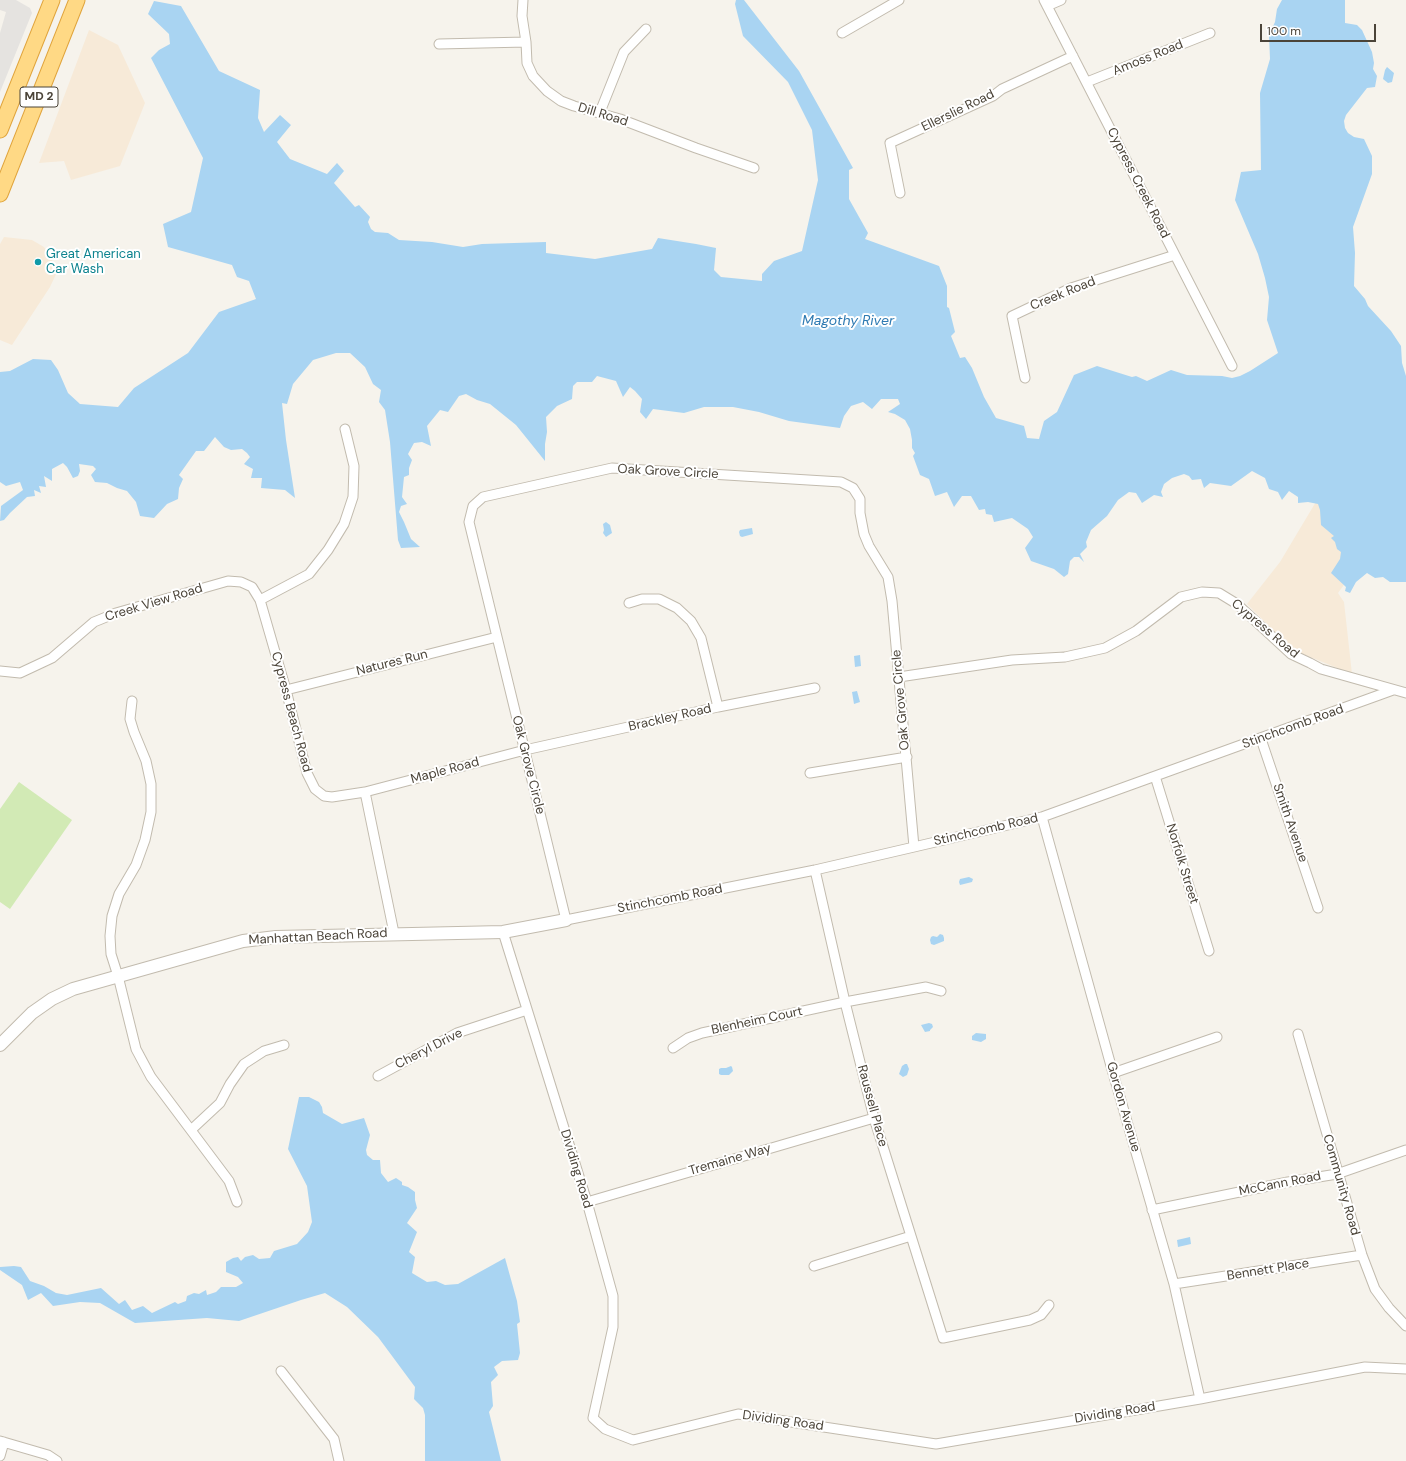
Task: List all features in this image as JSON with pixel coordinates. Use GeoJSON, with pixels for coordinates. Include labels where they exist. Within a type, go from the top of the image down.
{"type":"FeatureCollection","features":[{"type":"Feature","properties":{"kind":"highway","name":"MD 2"},"geometry":{"type":"LineString","coordinates":[[0,130],[52,0]]}},
{"type":"Feature","properties":{"kind":"highway","name":"MD 2"},"geometry":{"type":"LineString","coordinates":[[0,194],[77,0]]}},
{"type":"Feature","properties":{"kind":"street","name":"Dill Road"},"geometry":{"type":"LineString","coordinates":[[523,0],[522,16],[526,42],[527,63],[530,71],[539,84],[547,91],[561,101],[574,106],[600,112],[754,168]]}},
{"type":"Feature","properties":{"kind":"street"},"geometry":{"type":"LineString","coordinates":[[842,32],[899,0]]}},
{"type":"Feature","properties":{"kind":"street"},"geometry":{"type":"LineString","coordinates":[[1046,3],[1061,0]]}},
{"type":"Feature","properties":{"kind":"street","name":"Cypress Creek Road"},"geometry":{"type":"LineString","coordinates":[[1046,3],[1232,366]]}},
{"type":"Feature","properties":{"kind":"street"},"geometry":{"type":"LineString","coordinates":[[600,112],[624,52],[646,29]]}},
{"type":"Feature","properties":{"kind":"street","name":"Amoss Road"},"geometry":{"type":"LineString","coordinates":[[1087,82],[1210,33]]}},
{"type":"Feature","properties":{"kind":"street"},"geometry":{"type":"LineString","coordinates":[[439,44],[526,42]]}},
{"type":"Feature","properties":{"kind":"street","name":"Ellerslie Road"},"geometry":{"type":"LineString","coordinates":[[900,193],[890,143],[993,96],[1002,89],[1073,56]]}},
{"type":"Feature","properties":{"kind":"street","name":"Creek Road"},"geometry":{"type":"LineString","coordinates":[[1025,378],[1012,316],[1071,288],[1175,255]]}},
{"type":"Feature","properties":{"kind":"street"},"geometry":{"type":"LineString","coordinates":[[260,600],[309,574],[328,550],[344,524],[353,497],[354,466],[345,429]]}},
{"type":"Feature","properties":{"kind":"street","name":"Oak Grove Circle"},"geometry":{"type":"LineString","coordinates":[[566,920],[469,522],[473,506],[483,497],[612,468],[841,482],[853,488],[860,499],[860,513],[864,534],[869,546],[888,577],[892,601],[914,847]]}},
{"type":"Feature","properties":{"kind":"street","name":"Cypress Beach Road"},"geometry":{"type":"LineString","coordinates":[[228,581],[241,582],[252,587],[260,600],[286,690],[306,773],[315,789],[324,796],[332,797],[365,792]]}},
{"type":"Feature","properties":{"kind":"street","name":"Creek View Road"},"geometry":{"type":"LineString","coordinates":[[0,671],[20,673],[52,658],[94,622],[116,613],[228,581]]}},
{"type":"Feature","properties":{"kind":"street","name":"Cypress Road"},"geometry":{"type":"LineString","coordinates":[[899,677],[1012,660],[1065,656],[1105,648],[1136,631],[1181,597],[1202,592],[1219,592],[1237,604],[1291,654],[1321,669],[1406,693]]}},
{"type":"Feature","properties":{"kind":"street"},"geometry":{"type":"LineString","coordinates":[[629,603],[642,599],[660,599],[677,608],[691,621],[701,638],[718,707]]}},
{"type":"Feature","properties":{"kind":"street","name":"Natures Run"},"geometry":{"type":"LineString","coordinates":[[286,690],[498,637]]}},
{"type":"Feature","properties":{"kind":"street","name":"Brackley Road"},"geometry":{"type":"LineString","coordinates":[[525,750],[718,707],[815,688]]}},
{"type":"Feature","properties":{"kind":"street","name":"Stinchcomb Road"},"geometry":{"type":"LineString","coordinates":[[566,920],[815,870],[1042,817],[1393,690]]}},
{"type":"Feature","properties":{"kind":"street"},"geometry":{"type":"LineString","coordinates":[[132,702],[130,719],[146,761],[151,784],[151,812],[145,840],[136,865],[119,894],[112,916],[110,936],[111,954],[136,1049],[151,1077],[229,1181],[237,1202]]}},
{"type":"Feature","properties":{"kind":"street","name":"Smith Avenue"},"geometry":{"type":"LineString","coordinates":[[1261,739],[1318,908]]}},
{"type":"Feature","properties":{"kind":"street","name":"Maple Road"},"geometry":{"type":"LineString","coordinates":[[365,792],[525,750]]}},
{"type":"Feature","properties":{"kind":"street"},"geometry":{"type":"LineString","coordinates":[[810,773],[907,757]]}},
{"type":"Feature","properties":{"kind":"street","name":"Norfolk Street"},"geometry":{"type":"LineString","coordinates":[[1155,776],[1209,951]]}},
{"type":"Feature","properties":{"kind":"street"},"geometry":{"type":"LineString","coordinates":[[365,792],[394,933]]}},
{"type":"Feature","properties":{"kind":"street","name":"Gordon Avenue"},"geometry":{"type":"LineString","coordinates":[[1042,817],[1174,1284],[1200,1399]]}},
{"type":"Feature","properties":{"kind":"street","name":"Raussell Place"},"geometry":{"type":"LineString","coordinates":[[815,870],[845,1002],[874,1118],[943,1338],[1030,1320],[1041,1315],[1050,1305]]}},
{"type":"Feature","properties":{"kind":"street","name":"Manhattan Beach Road"},"geometry":{"type":"LineString","coordinates":[[0,1045],[28,1016],[52,999],[73,989],[243,941],[276,937],[394,933],[503,932],[566,920]]}},
{"type":"Feature","properties":{"kind":"street","name":"Dividing Road"},"geometry":{"type":"LineString","coordinates":[[503,932],[587,1202],[613,1296],[613,1327],[593,1418],[605,1429],[633,1440],[738,1414],[936,1444],[1200,1399],[1365,1367],[1406,1369]]}},
{"type":"Feature","properties":{"kind":"street","name":"Blenheim Court"},"geometry":{"type":"LineString","coordinates":[[673,1048],[688,1038],[702,1033],[845,1002],[926,987],[941,991]]}},
{"type":"Feature","properties":{"kind":"street","name":"Cheryl Drive"},"geometry":{"type":"LineString","coordinates":[[378,1076],[457,1033],[527,1010]]}},
{"type":"Feature","properties":{"kind":"street","name":"Community Road"},"geometry":{"type":"LineString","coordinates":[[1298,1034],[1337,1174],[1362,1255],[1375,1289],[1389,1308],[1406,1326]]}},
{"type":"Feature","properties":{"kind":"street"},"geometry":{"type":"LineString","coordinates":[[1113,1072],[1217,1037]]}},
{"type":"Feature","properties":{"kind":"street"},"geometry":{"type":"LineString","coordinates":[[191,1130],[220,1103],[230,1084],[244,1064],[264,1051],[284,1045]]}},
{"type":"Feature","properties":{"kind":"street","name":"Tremaine Way"},"geometry":{"type":"LineString","coordinates":[[587,1202],[874,1118]]}},
{"type":"Feature","properties":{"kind":"street","name":"McCann Road"},"geometry":{"type":"LineString","coordinates":[[1152,1210],[1288,1182],[1337,1174],[1406,1150]]}},
{"type":"Feature","properties":{"kind":"street"},"geometry":{"type":"LineString","coordinates":[[814,1266],[911,1236]]}},
{"type":"Feature","properties":{"kind":"street","name":"Bennett Place"},"geometry":{"type":"LineString","coordinates":[[1174,1284],[1362,1255]]}},
{"type":"Feature","properties":{"kind":"street"},"geometry":{"type":"LineString","coordinates":[[282,1371],[334,1439],[339,1461]]}},
{"type":"Feature","properties":{"kind":"street"},"geometry":{"type":"LineString","coordinates":[[0,1456],[2,1441],[48,1455],[57,1461]]}},
{"type":"Feature","properties":{"kind":"shaded area"},"geometry":{"type":"Polygon","coordinates":[[[0,0],[16,0],[30,8],[32,13],[0,92],[0,33],[6,12],[0,10],[0,0]]]}},
{"type":"Feature","properties":{"kind":"shaded area"},"geometry":{"type":"Polygon","coordinates":[[[89,30],[118,45],[145,103],[120,166],[71,180],[64,161],[39,163],[89,30]]]}},
{"type":"Feature","properties":{"kind":"shaded area"},"geometry":{"type":"Polygon","coordinates":[[[4,237],[32,240],[44,247],[58,270],[50,287],[12,345],[0,340],[0,244],[4,237]]]}},
{"type":"Feature","properties":{"kind":"shaded area"},"geometry":{"type":"Polygon","coordinates":[[[1329,480],[1406,500],[1338,593],[1344,602],[1352,674],[1293,650],[1247,604],[1280,562],[1329,480]]]}},
{"type":"Feature","properties":{"kind":"green space"},"geometry":{"type":"Polygon","coordinates":[[[19,782],[72,820],[10,909],[0,902],[0,809],[19,782]]]}},
{"type":"Feature","properties":{"kind":"water","name":"Magothy River"},"geometry":{"type":"Polygon","coordinates":[[[736,0],[744,0],[799,71],[853,168],[849,170],[849,199],[868,233],[865,239],[939,266],[947,286],[947,307],[949,308],[955,332],[951,336],[960,358],[965,357],[972,368],[984,397],[996,418],[1024,426],[1027,438],[1039,439],[1044,421],[1057,412],[1074,375],[1097,366],[1132,377],[1136,376],[1147,381],[1171,370],[1187,375],[1222,376],[1232,378],[1250,371],[1278,353],[1267,320],[1269,297],[1265,278],[1258,254],[1235,200],[1241,172],[1261,170],[1260,93],[1270,59],[1269,35],[1275,22],[1277,9],[1282,0],[1345,0],[1345,23],[1357,25],[1362,30],[1372,52],[1374,63],[1373,69],[1377,76],[1375,87],[1367,88],[1346,115],[1344,121],[1345,128],[1348,133],[1354,137],[1364,139],[1372,156],[1372,174],[1353,227],[1355,253],[1354,286],[1365,299],[1368,306],[1391,331],[1401,346],[1402,363],[1406,376],[1406,582],[1390,582],[1383,577],[1375,578],[1367,573],[1356,582],[1350,593],[1345,591],[1346,587],[1331,573],[1340,559],[1341,552],[1337,549],[1335,542],[1331,538],[1334,536],[1321,525],[1318,504],[1308,502],[1298,503],[1298,497],[1289,491],[1282,500],[1278,492],[1269,489],[1265,478],[1252,471],[1231,486],[1210,483],[1204,488],[1201,479],[1192,480],[1189,476],[1184,474],[1172,478],[1164,484],[1161,492],[1163,497],[1154,495],[1142,503],[1136,493],[1129,492],[1118,500],[1107,516],[1091,530],[1086,542],[1087,547],[1080,554],[1084,562],[1079,557],[1074,557],[1070,561],[1068,574],[1064,577],[1054,569],[1031,561],[1025,548],[1033,537],[1028,529],[1012,518],[994,522],[992,515],[986,514],[985,509],[979,510],[971,496],[962,496],[954,507],[947,492],[935,496],[929,479],[920,475],[913,456],[915,453],[912,448],[910,429],[905,420],[888,412],[900,404],[898,399],[881,399],[872,409],[863,402],[851,406],[844,416],[840,428],[789,421],[759,412],[733,407],[704,407],[684,413],[653,409],[646,419],[640,412],[642,399],[635,391],[630,387],[623,397],[616,381],[597,376],[592,382],[577,382],[573,386],[572,399],[557,406],[546,417],[547,432],[545,461],[516,425],[490,404],[477,400],[466,394],[459,396],[448,412],[440,410],[427,426],[431,446],[422,442],[414,443],[408,454],[412,460],[409,468],[409,475],[404,477],[402,497],[407,504],[401,506],[399,512],[411,539],[420,547],[401,548],[398,540],[390,442],[385,410],[379,402],[381,390],[373,384],[365,367],[350,353],[336,353],[313,360],[293,384],[287,404],[282,403],[295,498],[285,490],[261,488],[262,478],[251,478],[253,469],[244,464],[250,457],[247,453],[242,449],[231,450],[224,447],[215,437],[204,451],[196,451],[179,475],[183,479],[179,488],[178,499],[167,504],[154,518],[140,516],[136,502],[127,491],[107,483],[95,482],[91,475],[96,469],[93,466],[79,464],[80,471],[78,476],[73,478],[63,463],[52,469],[52,481],[44,476],[46,487],[39,486],[41,493],[34,490],[35,496],[27,497],[4,520],[0,521],[1,506],[23,490],[20,482],[6,486],[0,482],[0,372],[10,371],[33,359],[51,360],[58,370],[68,393],[80,404],[118,407],[134,388],[188,353],[219,312],[256,299],[249,281],[237,277],[232,265],[168,247],[163,224],[191,212],[203,158],[151,58],[159,50],[170,44],[169,34],[148,14],[154,1],[181,6],[219,71],[260,90],[258,118],[264,132],[280,115],[291,125],[277,142],[290,159],[327,174],[337,163],[344,171],[334,183],[355,207],[359,205],[370,217],[368,222],[371,229],[375,232],[388,233],[399,240],[432,242],[463,247],[482,244],[546,242],[546,253],[595,259],[652,249],[658,238],[716,248],[714,270],[721,277],[762,281],[762,274],[774,261],[802,251],[818,180],[812,130],[788,82],[743,36],[735,4],[736,0]]]}},
{"type":"Feature","properties":{"kind":"water"},"geometry":{"type":"Polygon","coordinates":[[[1387,67],[1394,73],[1392,82],[1388,83],[1383,79],[1387,67]]]}},
{"type":"Feature","properties":{"kind":"water"},"geometry":{"type":"Polygon","coordinates":[[[606,522],[610,525],[612,533],[606,537],[603,533],[603,524],[606,522]]]}},
{"type":"Feature","properties":{"kind":"water"},"geometry":{"type":"Polygon","coordinates":[[[752,528],[753,534],[742,537],[740,536],[740,530],[752,528]]]}},
{"type":"Feature","properties":{"kind":"water"},"geometry":{"type":"Polygon","coordinates":[[[860,655],[861,666],[855,667],[854,656],[860,655]]]}},
{"type":"Feature","properties":{"kind":"water"},"geometry":{"type":"Polygon","coordinates":[[[857,691],[860,702],[854,704],[852,692],[857,691]]]}},
{"type":"Feature","properties":{"kind":"water"},"geometry":{"type":"Polygon","coordinates":[[[969,877],[973,879],[972,882],[960,885],[960,879],[969,877]]]}},
{"type":"Feature","properties":{"kind":"water"},"geometry":{"type":"Polygon","coordinates":[[[940,934],[943,935],[944,941],[934,945],[931,944],[931,937],[937,937],[940,934]]]}},
{"type":"Feature","properties":{"kind":"water"},"geometry":{"type":"Polygon","coordinates":[[[929,1023],[932,1024],[933,1027],[930,1031],[925,1032],[921,1025],[929,1023]]]}},
{"type":"Feature","properties":{"kind":"water"},"geometry":{"type":"Polygon","coordinates":[[[976,1033],[986,1034],[986,1039],[981,1042],[972,1040],[972,1036],[976,1033]]]}},
{"type":"Feature","properties":{"kind":"water"},"geometry":{"type":"Polygon","coordinates":[[[907,1064],[909,1069],[907,1075],[903,1077],[899,1074],[902,1066],[907,1064]]]}},
{"type":"Feature","properties":{"kind":"water"},"geometry":{"type":"Polygon","coordinates":[[[731,1066],[733,1071],[729,1075],[719,1074],[719,1069],[731,1066]]]}},
{"type":"Feature","properties":{"kind":"water"},"geometry":{"type":"Polygon","coordinates":[[[299,1097],[309,1097],[319,1102],[323,1113],[342,1124],[364,1118],[370,1135],[366,1150],[367,1155],[373,1160],[380,1160],[381,1173],[388,1182],[396,1178],[402,1182],[402,1185],[415,1192],[417,1208],[407,1223],[417,1232],[409,1252],[415,1257],[412,1273],[427,1282],[436,1281],[445,1285],[458,1284],[505,1258],[517,1301],[520,1322],[517,1324],[520,1353],[518,1360],[502,1361],[494,1367],[498,1375],[491,1382],[493,1406],[489,1412],[501,1461],[425,1461],[425,1415],[423,1408],[414,1399],[415,1387],[378,1337],[347,1307],[325,1293],[239,1321],[207,1318],[135,1323],[100,1303],[80,1302],[53,1306],[41,1293],[28,1300],[22,1285],[0,1270],[0,1267],[21,1267],[30,1281],[44,1286],[56,1293],[67,1295],[101,1288],[119,1304],[125,1300],[132,1310],[143,1306],[152,1313],[175,1302],[178,1304],[186,1301],[187,1296],[194,1293],[199,1294],[206,1290],[207,1295],[216,1292],[221,1287],[236,1287],[243,1283],[238,1277],[226,1272],[226,1262],[238,1257],[241,1261],[245,1257],[253,1255],[259,1259],[270,1258],[274,1251],[297,1244],[308,1232],[312,1222],[307,1186],[288,1149],[299,1097]]]}},
{"type":"Feature","properties":{"kind":"water"},"geometry":{"type":"Polygon","coordinates":[[[1190,1237],[1191,1244],[1178,1247],[1177,1240],[1190,1237]]]}},
{"type":"Feature","properties":{"kind":"place","name":"Great American Car Wash"},"geometry":{"type":"Point","coordinates":[38,262]}}]}
